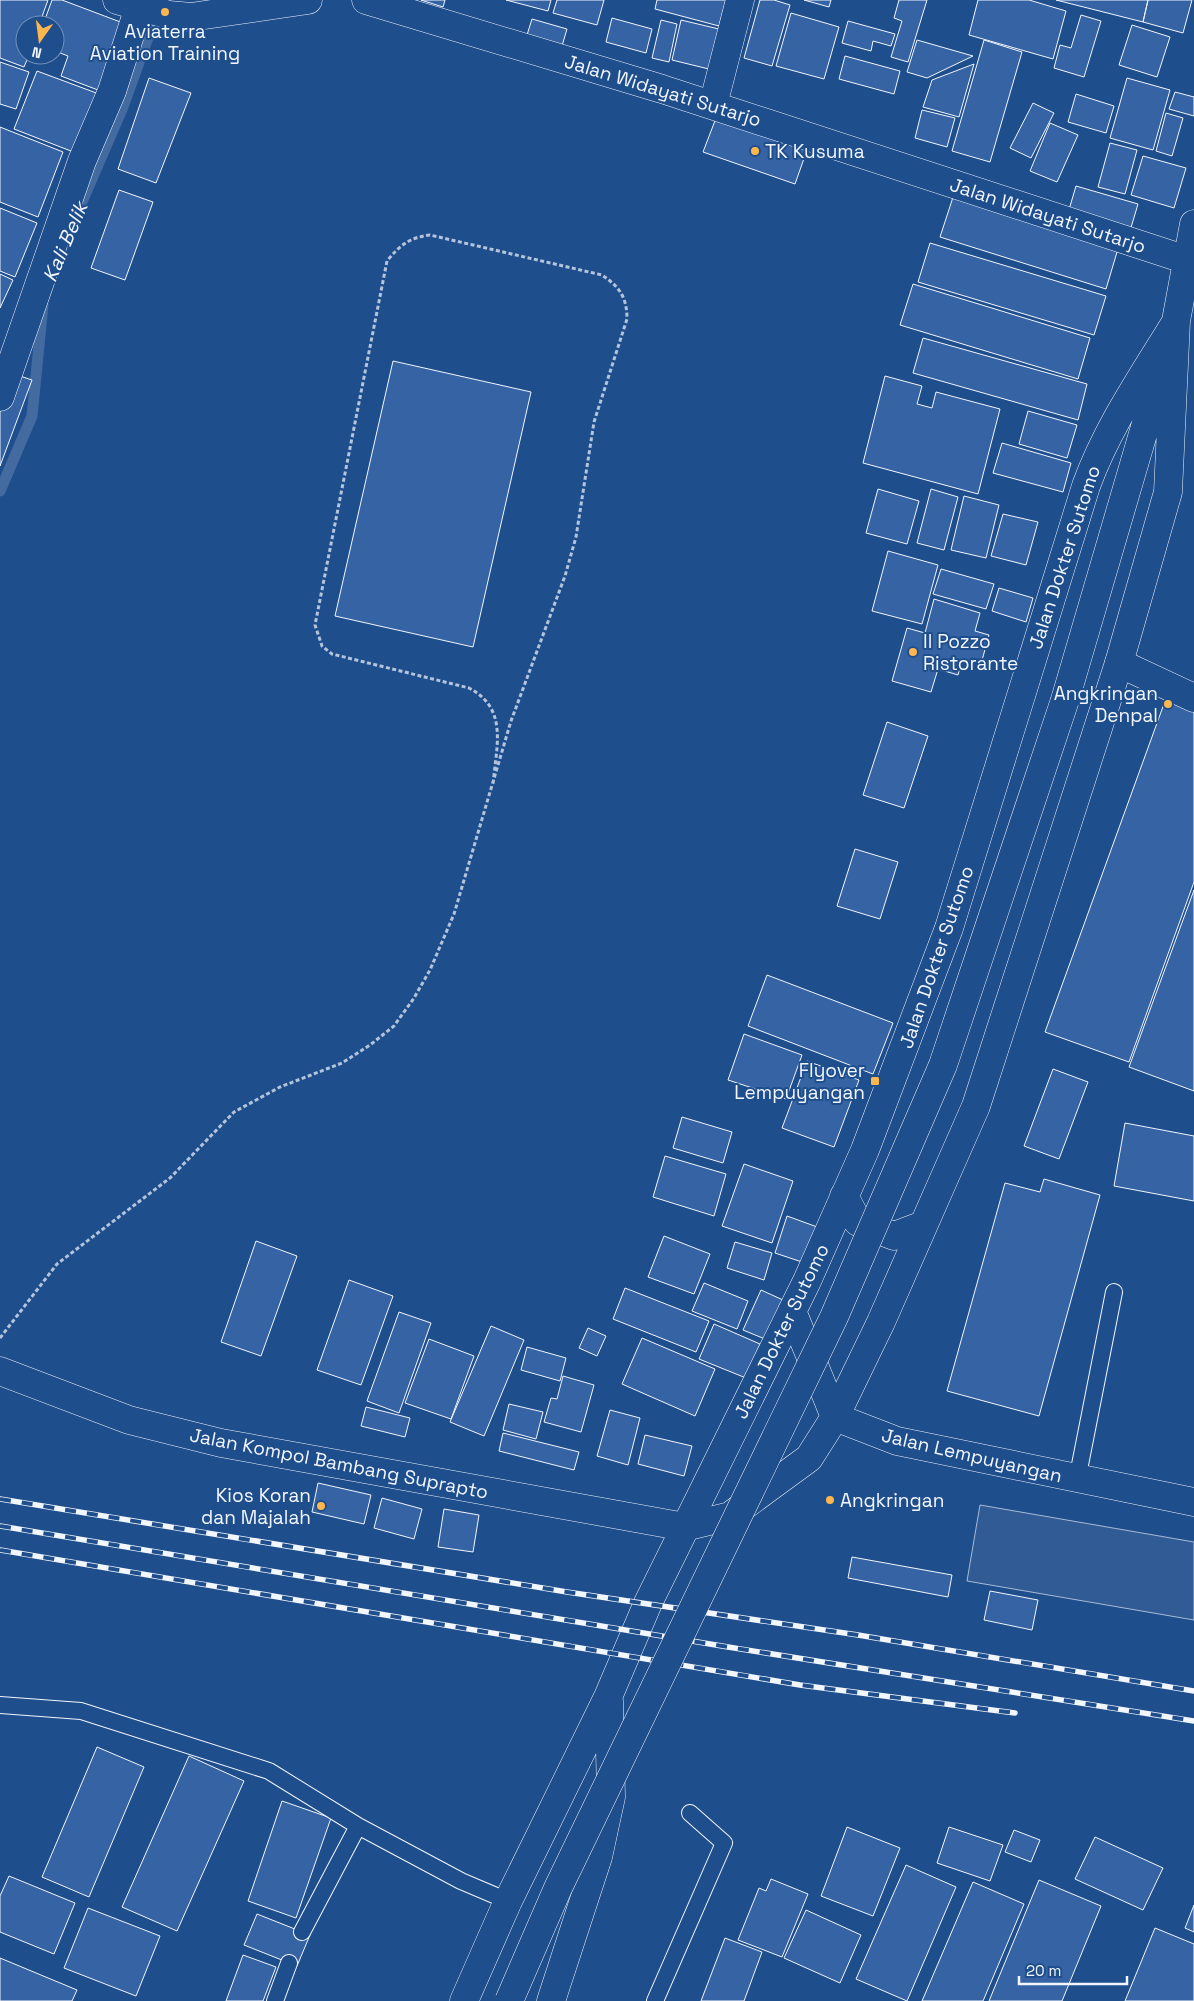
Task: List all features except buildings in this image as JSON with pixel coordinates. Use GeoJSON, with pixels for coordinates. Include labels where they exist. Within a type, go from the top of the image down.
{"type":"FeatureCollection","features":[{"type":"Feature","properties":{"kind":"main road"},"geometry":{"type":"LineString","coordinates":[[0,396],[82,161],[112,91],[135,5],[212,15],[308,0]]}},
{"type":"Feature","properties":{"kind":"main road","name":"Jalan Widayati Sutarjo"},"geometry":{"type":"LineString","coordinates":[[366,0],[712,105],[1187,260]]}},
{"type":"Feature","properties":{"kind":"main road"},"geometry":{"type":"LineString","coordinates":[[712,105],[740,0]]}},
{"type":"Feature","properties":{"kind":"main road","name":"Jalan Dokter Sutomo"},"geometry":{"type":"LineString","coordinates":[[509,2001],[558,1888],[834,1317],[943,1065],[1065,700],[1176,321],[1194,224]]}},
{"type":"Feature","properties":{"kind":"main road","name":"Jalan Dokter Sutomo"},"geometry":{"type":"LineString","coordinates":[[685,1527],[730,1516],[809,1458],[835,1417],[882,1322],[976,1106],[1120,663],[1168,492],[1176,321]]}},
{"type":"Feature","properties":{"kind":"main road","name":"Jalan Dokter Sutomo"},"geometry":{"type":"LineString","coordinates":[[685,1527],[792,1311],[844,1196],[894,1077],[949,928],[1092,470],[1116,419],[1176,321]]}},
{"type":"Feature","properties":{"kind":"main road"},"geometry":{"type":"LineString","coordinates":[[1120,663],[1194,698]]}},
{"type":"Feature","properties":{"kind":"main road"},"geometry":{"type":"LineString","coordinates":[[844,1196],[858,1222],[894,1236],[923,1225]]}},
{"type":"Feature","properties":{"kind":"main road"},"geometry":{"type":"LineString","coordinates":[[792,1311],[835,1417]]}},
{"type":"Feature","properties":{"kind":"main road","name":"Jalan Kompol Bambang Suprapto"},"geometry":{"type":"LineString","coordinates":[[0,1371],[129,1420],[221,1443],[685,1527]]}},
{"type":"Feature","properties":{"kind":"main road","name":"Jalan Lempuyangan"},"geometry":{"type":"LineString","coordinates":[[835,1417],[897,1441],[1077,1480],[1194,1502]]}},
{"type":"Feature","properties":{"kind":"main road"},"geometry":{"type":"LineString","coordinates":[[464,2001],[508,1901],[608,1697],[648,1603],[685,1527]]}},
{"type":"Feature","properties":{"kind":"main road"},"geometry":{"type":"LineString","coordinates":[[558,1999],[598,1857],[611,1797],[608,1697]]}},
{"type":"Feature","properties":{"kind":"main road"},"geometry":{"type":"LineString","coordinates":[[541,1834],[598,1857]]}},
{"type":"Feature","properties":{"kind":"lane"},"geometry":{"type":"LineString","coordinates":[[1077,1480],[1114,1292]]}},
{"type":"Feature","properties":{"kind":"lane"},"geometry":{"type":"LineString","coordinates":[[0,1705],[82,1711],[269,1771],[358,1826],[462,1881],[508,1901]]}},
{"type":"Feature","properties":{"kind":"lane"},"geometry":{"type":"LineString","coordinates":[[655,2001],[724,1843],[690,1813]]}},
{"type":"Feature","properties":{"kind":"lane"},"geometry":{"type":"LineString","coordinates":[[302,1932],[358,1826]]}},
{"type":"Feature","properties":{"kind":"lane"},"geometry":{"type":"LineString","coordinates":[[275,2001],[289,1963]]}},
{"type":"Feature","properties":{"kind":"path"},"geometry":{"type":"LineString","coordinates":[[0,1339],[57,1264],[170,1178],[234,1112],[280,1088],[342,1063],[370,1045],[394,1026],[426,977],[454,914],[493,785],[511,721],[565,576],[576,537],[594,422],[627,320],[627,306],[619,289],[602,275],[430,235],[417,236],[400,246],[387,261],[315,625],[322,646],[332,654],[469,688],[480,694],[490,703],[498,724],[493,785]]}},
{"type":"Feature","properties":{"kind":"shaded area"},"geometry":{"type":"Polygon","coordinates":[[[980,1505],[1194,1542],[1194,1620],[967,1581],[980,1505]]]}},
{"type":"Feature","properties":{"kind":"waterway","name":"Kali Belik"},"geometry":{"type":"LineString","coordinates":[[78,211],[123,107],[158,10]]}},
{"type":"Feature","properties":{"kind":"waterway","name":"Kali Belik"},"geometry":{"type":"LineString","coordinates":[[0,491],[32,416],[43,305]]}},
{"type":"Feature","properties":{"kind":"railway"},"geometry":{"type":"LineString","coordinates":[[0,1499],[567,1592],[858,1635],[1194,1691]]}},
{"type":"Feature","properties":{"kind":"railway"},"geometry":{"type":"LineString","coordinates":[[0,1526],[728,1647],[1194,1721]]}},
{"type":"Feature","properties":{"kind":"railway"},"geometry":{"type":"LineString","coordinates":[[0,1550],[800,1685],[1015,1713]]}},
{"type":"Feature","properties":{"kind":"place","name":"Aviaterra Aviation Training"},"geometry":{"type":"Point","coordinates":[165,12]}},
{"type":"Feature","properties":{"kind":"place","name":"TK Kusuma"},"geometry":{"type":"Point","coordinates":[755,151]}},
{"type":"Feature","properties":{"kind":"place","name":"Il Pozzo Ristorante"},"geometry":{"type":"Point","coordinates":[913,652]}},
{"type":"Feature","properties":{"kind":"place","name":"Angkringan Denpal"},"geometry":{"type":"Point","coordinates":[1168,704]}},
{"type":"Feature","properties":{"kind":"place","name":"Flyover Lempuyangan"},"geometry":{"type":"Point","coordinates":[875,1081]}},
{"type":"Feature","properties":{"kind":"place","name":"Angkringan"},"geometry":{"type":"Point","coordinates":[830,1500]}},
{"type":"Feature","properties":{"kind":"place","name":"Kios Koran dan Majalah"},"geometry":{"type":"Point","coordinates":[321,1506]}}]}
